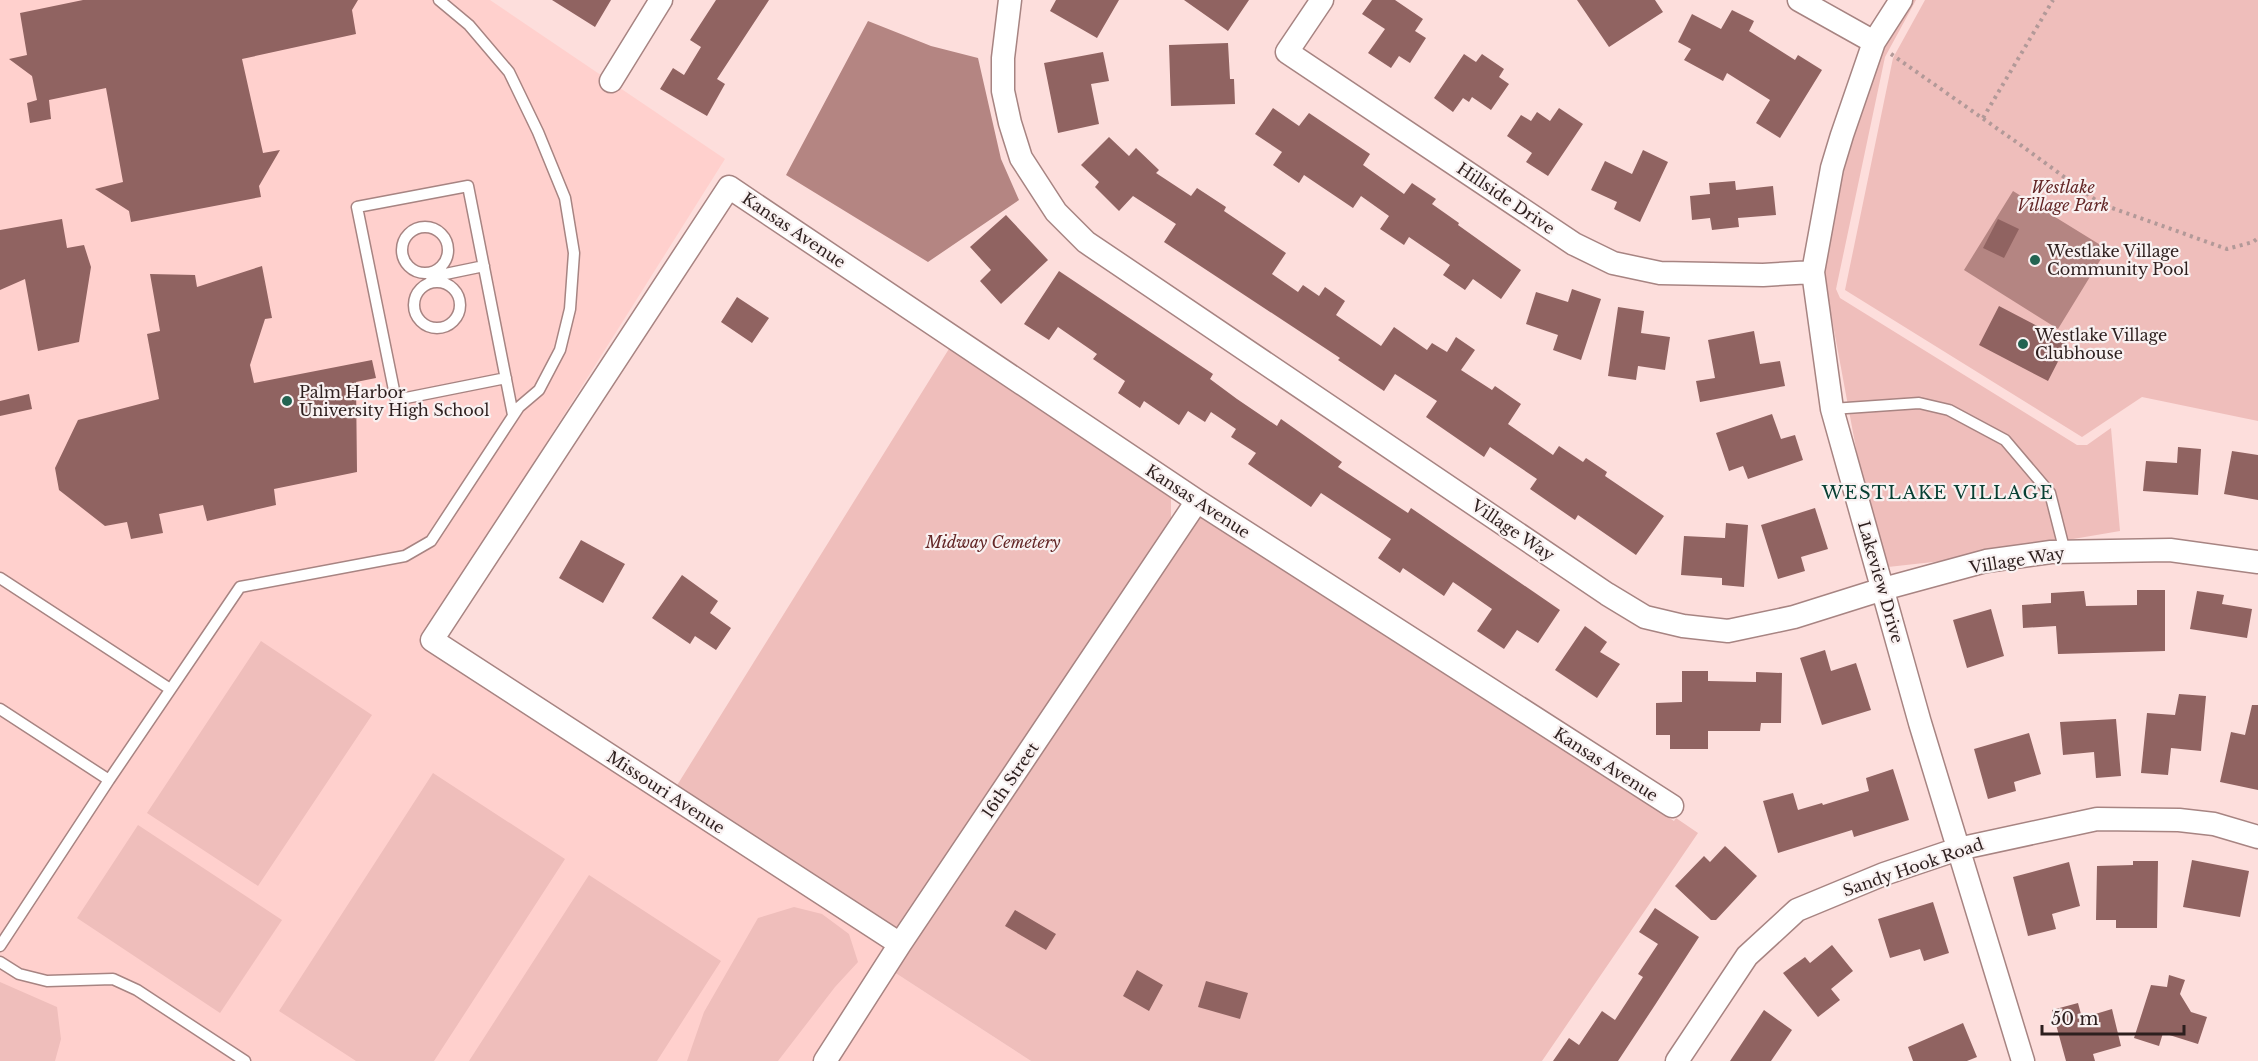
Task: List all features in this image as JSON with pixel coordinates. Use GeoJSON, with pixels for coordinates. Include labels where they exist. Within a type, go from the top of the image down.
{"type":"FeatureCollection","features":[{"type":"Feature","properties":{"kind":"street"},"geometry":{"type":"LineString","coordinates":[[611,81],[661,0]]}},
{"type":"Feature","properties":{"kind":"street","name":"Village Way"},"geometry":{"type":"LineString","coordinates":[[1010,0],[1003,58],[1003,91],[1021,158],[1056,212],[1086,242],[1645,617],[1683,627],[1728,631],[1794,617],[1883,589],[1986,561],[2065,552],[2170,550],[2258,562]]}},
{"type":"Feature","properties":{"kind":"street","name":"Hillside Drive"},"geometry":{"type":"LineString","coordinates":[[1322,0],[1287,52],[1574,244],[1613,263],[1660,273],[1763,275],[1813,272]]}},
{"type":"Feature","properties":{"kind":"street"},"geometry":{"type":"LineString","coordinates":[[1799,0],[1874,42]]}},
{"type":"Feature","properties":{"kind":"street","name":"Lakeview Drive"},"geometry":{"type":"LineString","coordinates":[[1901,0],[1874,42],[1832,168],[1813,272],[1832,409],[1958,849],[2023,1061]]}},
{"type":"Feature","properties":{"kind":"street","name":"Kansas Avenue"},"geometry":{"type":"LineString","coordinates":[[432,640],[729,187],[1197,501],[1672,806]]}},
{"type":"Feature","properties":{"kind":"street","name":"16th Street"},"geometry":{"type":"LineString","coordinates":[[825,1061],[900,944],[1197,501]]}},
{"type":"Feature","properties":{"kind":"street","name":"Missouri Avenue"},"geometry":{"type":"LineString","coordinates":[[432,640],[900,944]]}},
{"type":"Feature","properties":{"kind":"street","name":"Sandy Hook Road"},"geometry":{"type":"LineString","coordinates":[[1677,1061],[1747,957],[1797,910],[1884,874],[1958,849],[2097,819],[2180,820],[2214,824],[2258,837]]}},
{"type":"Feature","properties":{"kind":"lane"},"geometry":{"type":"LineString","coordinates":[[0,946],[240,587],[405,556],[431,541],[513,415],[539,390],[560,350],[570,309],[574,253],[565,198],[538,132],[508,72],[469,25],[439,0]]}},
{"type":"Feature","properties":{"kind":"lane"},"geometry":{"type":"LineString","coordinates":[[506,378],[396,400],[357,207],[468,186],[484,266],[506,378],[513,415]]}},
{"type":"Feature","properties":{"kind":"lane"},"geometry":{"type":"LineString","coordinates":[[430,278],[417,293],[414,308],[416,316],[427,326],[442,328],[455,320],[459,313],[459,298],[450,286],[430,278],[409,267],[402,254],[405,238],[410,233],[424,227],[432,228],[444,237],[448,251],[443,265],[430,278]]}},
{"type":"Feature","properties":{"kind":"lane"},"geometry":{"type":"LineString","coordinates":[[430,278],[484,266]]}},
{"type":"Feature","properties":{"kind":"lane"},"geometry":{"type":"LineString","coordinates":[[1832,409],[1919,403],[1949,410],[2005,440],[2050,493],[2065,552]]}},
{"type":"Feature","properties":{"kind":"lane"},"geometry":{"type":"LineString","coordinates":[[0,578],[170,689]]}},
{"type":"Feature","properties":{"kind":"lane"},"geometry":{"type":"LineString","coordinates":[[0,709],[109,780]]}},
{"type":"Feature","properties":{"kind":"lane"},"geometry":{"type":"LineString","coordinates":[[0,962],[19,974],[47,981],[113,979],[137,990],[245,1061]]}},
{"type":"Feature","properties":{"kind":"path"},"geometry":{"type":"LineString","coordinates":[[1983,118],[2053,0]]}},
{"type":"Feature","properties":{"kind":"path"},"geometry":{"type":"LineString","coordinates":[[1874,42],[2101,204],[2227,249],[2253,242],[2258,238]]}},
{"type":"Feature","properties":{"kind":"shaded area","name":"Palm Harbor University High School"},"geometry":{"type":"Polygon","coordinates":[[[0,0],[490,0],[725,159],[421,642],[892,947],[817,1061],[0,1061],[0,0]]]}},
{"type":"Feature","properties":{"kind":"shaded area"},"geometry":{"type":"Polygon","coordinates":[[[868,21],[931,46],[978,58],[1001,159],[1019,200],[928,262],[786,175],[868,21]]]}},
{"type":"Feature","properties":{"kind":"shaded area","name":"Westlake Village Community Pool"},"geometry":{"type":"Polygon","coordinates":[[[2013,191],[2107,249],[2058,329],[1964,270],[2013,191]]]}},
{"type":"Feature","properties":{"kind":"shaded area"},"geometry":{"type":"Polygon","coordinates":[[[894,972],[1031,1061],[836,1061],[894,972]]]}},
{"type":"Feature","properties":{"kind":"green space"},"geometry":{"type":"Polygon","coordinates":[[[1913,0],[1916,0],[1885,57],[1836,289],[1840,298],[2077,445],[2087,445],[2111,428],[2120,531],[1951,560],[1888,567],[1860,470],[1823,271],[1842,170],[1883,46],[1913,0]]]}},
{"type":"Feature","properties":{"kind":"green space","name":"Westlake Village Park"},"geometry":{"type":"Polygon","coordinates":[[[1925,0],[2258,0],[2258,421],[2142,397],[2082,437],[1845,290],[1893,58],[1925,0]]]}},
{"type":"Feature","properties":{"kind":"green space","name":"Midway Cemetery"},"geometry":{"type":"Polygon","coordinates":[[[952,344],[1171,492],[1171,528],[894,941],[671,795],[952,344]]]}},
{"type":"Feature","properties":{"kind":"green space"},"geometry":{"type":"Polygon","coordinates":[[[1199,515],[1674,821],[1676,818],[1698,833],[1542,1061],[1031,1061],[894,972],[1199,515]]]}},
{"type":"Feature","properties":{"kind":"green space"},"geometry":{"type":"Polygon","coordinates":[[[261,641],[372,715],[258,886],[147,813],[261,641]]]}},
{"type":"Feature","properties":{"kind":"green space"},"geometry":{"type":"Polygon","coordinates":[[[433,773],[565,859],[434,1061],[356,1061],[279,1011],[433,773]]]}},
{"type":"Feature","properties":{"kind":"green space"},"geometry":{"type":"Polygon","coordinates":[[[138,825],[282,920],[220,1013],[77,918],[138,825]]]}},
{"type":"Feature","properties":{"kind":"green space"},"geometry":{"type":"Polygon","coordinates":[[[589,875],[721,961],[657,1061],[469,1061],[589,875]]]}},
{"type":"Feature","properties":{"kind":"green space"},"geometry":{"type":"Polygon","coordinates":[[[794,907],[822,914],[849,934],[858,962],[835,987],[778,1061],[687,1061],[704,1012],[758,918],[794,907]]]}},
{"type":"Feature","properties":{"kind":"green space"},"geometry":{"type":"Polygon","coordinates":[[[0,982],[57,1007],[61,1039],[55,1061],[0,1061],[0,982]]]}},
{"type":"Feature","properties":{"kind":"building"},"geometry":{"type":"Polygon","coordinates":[[[83,0],[358,0],[352,10],[356,34],[242,59],[263,153],[280,150],[259,186],[261,197],[131,222],[129,211],[95,189],[123,182],[106,88],[49,100],[51,119],[30,123],[27,103],[37,100],[32,76],[9,59],[27,55],[20,13],[83,0]]]}},
{"type":"Feature","properties":{"kind":"building"},"geometry":{"type":"Polygon","coordinates":[[[552,0],[611,0],[595,27],[552,0]]]}},
{"type":"Feature","properties":{"kind":"building"},"geometry":{"type":"Polygon","coordinates":[[[716,0],[769,0],[717,79],[725,84],[707,116],[660,89],[673,68],[684,75],[701,47],[690,40],[716,0]]]}},
{"type":"Feature","properties":{"kind":"building"},"geometry":{"type":"Polygon","coordinates":[[[1056,0],[1119,0],[1097,38],[1050,11],[1056,0]]]}},
{"type":"Feature","properties":{"kind":"building"},"geometry":{"type":"Polygon","coordinates":[[[1184,0],[1249,0],[1228,31],[1184,0]]]}},
{"type":"Feature","properties":{"kind":"building"},"geometry":{"type":"Polygon","coordinates":[[[1372,0],[1395,0],[1423,19],[1415,31],[1426,38],[1410,63],[1399,56],[1391,68],[1368,53],[1385,29],[1362,14],[1372,0]]]}},
{"type":"Feature","properties":{"kind":"building"},"geometry":{"type":"Polygon","coordinates":[[[1577,0],[1655,0],[1663,12],[1609,47],[1577,0]]]}},
{"type":"Feature","properties":{"kind":"building"},"geometry":{"type":"Polygon","coordinates":[[[1732,10],[1754,21],[1749,31],[1795,60],[1798,55],[1822,70],[1780,138],[1756,123],[1770,100],[1727,73],[1723,81],[1684,60],[1691,49],[1678,42],[1692,14],[1721,29],[1732,10]]]}},
{"type":"Feature","properties":{"kind":"building"},"geometry":{"type":"Polygon","coordinates":[[[1228,43],[1230,79],[1234,79],[1235,104],[1171,106],[1169,45],[1228,43]]]}},
{"type":"Feature","properties":{"kind":"building"},"geometry":{"type":"Polygon","coordinates":[[[1103,52],[1109,81],[1091,84],[1099,124],[1058,133],[1044,63],[1103,52]]]}},
{"type":"Feature","properties":{"kind":"building"},"geometry":{"type":"Polygon","coordinates":[[[1464,54],[1476,62],[1482,54],[1504,69],[1499,77],[1509,84],[1491,110],[1472,97],[1469,102],[1463,98],[1453,112],[1434,98],[1464,54]]]}},
{"type":"Feature","properties":{"kind":"building"},"geometry":{"type":"Polygon","coordinates":[[[1273,108],[1299,126],[1309,113],[1370,154],[1363,165],[1404,194],[1412,183],[1436,199],[1432,204],[1459,223],[1458,225],[1521,270],[1501,299],[1473,279],[1465,290],[1443,275],[1450,265],[1409,237],[1404,245],[1380,229],[1389,216],[1361,196],[1353,208],[1304,175],[1299,183],[1273,165],[1282,152],[1255,134],[1273,108]]]}},
{"type":"Feature","properties":{"kind":"building"},"geometry":{"type":"Polygon","coordinates":[[[1559,108],[1583,124],[1548,176],[1526,162],[1532,153],[1507,136],[1521,115],[1531,121],[1537,112],[1550,121],[1559,108]]]}},
{"type":"Feature","properties":{"kind":"building"},"geometry":{"type":"Polygon","coordinates":[[[1109,137],[1129,156],[1136,148],[1159,170],[1156,173],[1191,196],[1197,188],[1226,207],[1224,211],[1286,253],[1272,274],[1298,292],[1303,285],[1319,296],[1325,287],[1345,301],[1336,315],[1381,346],[1394,327],[1427,350],[1432,343],[1447,352],[1456,337],[1475,350],[1461,370],[1492,390],[1495,386],[1521,404],[1508,424],[1553,455],[1559,446],[1583,462],[1586,458],[1607,472],[1605,476],[1664,516],[1636,555],[1578,515],[1575,520],[1530,489],[1537,479],[1490,447],[1484,457],[1426,417],[1437,401],[1395,374],[1384,391],[1338,360],[1340,358],[1164,242],[1176,224],[1133,196],[1119,211],[1095,187],[1099,182],[1081,165],[1109,137]]]}},
{"type":"Feature","properties":{"kind":"building"},"geometry":{"type":"Polygon","coordinates":[[[1643,150],[1668,162],[1640,222],[1614,209],[1617,202],[1591,190],[1605,161],[1632,174],[1643,150]]]}},
{"type":"Feature","properties":{"kind":"building"},"geometry":{"type":"Polygon","coordinates":[[[1735,181],[1736,190],[1773,186],[1776,215],[1738,218],[1739,227],[1712,230],[1710,218],[1692,220],[1690,196],[1710,194],[1709,183],[1735,181]]]}},
{"type":"Feature","properties":{"kind":"building"},"geometry":{"type":"Polygon","coordinates":[[[1006,215],[1048,260],[1001,304],[980,281],[991,270],[970,247],[1006,215]]]}},
{"type":"Feature","properties":{"kind":"building"},"geometry":{"type":"Polygon","coordinates":[[[62,219],[67,248],[84,245],[91,267],[79,342],[38,351],[25,279],[0,290],[0,230],[62,219]]]}},
{"type":"Feature","properties":{"kind":"building"},"geometry":{"type":"Polygon","coordinates":[[[1998,219],[2019,229],[2004,258],[1983,248],[1998,219]]]}},
{"type":"Feature","properties":{"kind":"building"},"geometry":{"type":"Polygon","coordinates":[[[262,266],[272,318],[265,319],[250,365],[254,383],[372,360],[376,378],[356,382],[357,472],[274,489],[276,505],[207,521],[203,505],[159,514],[163,533],[131,539],[127,522],[105,526],[59,490],[55,468],[78,420],[159,399],[147,334],[160,331],[150,274],[195,275],[197,287],[262,266]]]}},
{"type":"Feature","properties":{"kind":"building"},"geometry":{"type":"Polygon","coordinates":[[[1059,271],[1213,374],[1210,379],[1237,399],[1277,426],[1281,419],[1342,462],[1338,467],[1408,513],[1411,508],[1560,610],[1538,643],[1517,630],[1504,649],[1477,631],[1492,609],[1453,582],[1444,596],[1403,568],[1400,573],[1378,558],[1391,539],[1321,493],[1311,507],[1248,464],[1256,453],[1231,437],[1236,429],[1211,412],[1205,422],[1188,411],[1179,425],[1144,401],[1140,408],[1118,393],[1125,381],[1093,359],[1097,354],[1058,327],[1049,340],[1024,324],[1059,271]]]}},
{"type":"Feature","properties":{"kind":"building"},"geometry":{"type":"Polygon","coordinates":[[[1572,289],[1601,299],[1581,360],[1553,350],[1558,335],[1526,324],[1536,292],[1568,302],[1572,289]]]}},
{"type":"Feature","properties":{"kind":"building"},"geometry":{"type":"Polygon","coordinates":[[[737,297],[769,318],[752,343],[721,322],[737,297]]]}},
{"type":"Feature","properties":{"kind":"building","name":"Westlake Village Clubhouse"},"geometry":{"type":"Polygon","coordinates":[[[1999,306],[2068,342],[2048,381],[1979,345],[1999,306]]]}},
{"type":"Feature","properties":{"kind":"building"},"geometry":{"type":"Polygon","coordinates":[[[1618,307],[1644,311],[1641,333],[1670,337],[1665,370],[1638,366],[1636,380],[1608,376],[1618,307]]]}},
{"type":"Feature","properties":{"kind":"building"},"geometry":{"type":"Polygon","coordinates":[[[1754,331],[1760,364],[1780,361],[1785,386],[1700,402],[1696,381],[1715,378],[1708,340],[1754,331]]]}},
{"type":"Feature","properties":{"kind":"building"},"geometry":{"type":"Polygon","coordinates":[[[29,394],[32,409],[0,416],[0,401],[29,394]]]}},
{"type":"Feature","properties":{"kind":"building"},"geometry":{"type":"Polygon","coordinates":[[[1772,414],[1781,439],[1795,435],[1803,460],[1748,479],[1743,466],[1729,471],[1716,433],[1772,414]]]}},
{"type":"Feature","properties":{"kind":"building"},"geometry":{"type":"Polygon","coordinates":[[[2178,447],[2201,449],[2198,495],[2143,491],[2146,461],[2177,463],[2178,447]]]}},
{"type":"Feature","properties":{"kind":"building"},"geometry":{"type":"Polygon","coordinates":[[[2232,451],[2258,455],[2258,500],[2224,494],[2232,451]]]}},
{"type":"Feature","properties":{"kind":"building"},"geometry":{"type":"Polygon","coordinates":[[[1815,508],[1828,549],[1801,557],[1805,571],[1778,579],[1761,525],[1815,508]]]}},
{"type":"Feature","properties":{"kind":"building"},"geometry":{"type":"Polygon","coordinates":[[[1726,523],[1748,525],[1744,587],[1722,585],[1722,578],[1681,575],[1684,536],[1725,538],[1726,523]]]}},
{"type":"Feature","properties":{"kind":"building"},"geometry":{"type":"Polygon","coordinates":[[[581,540],[625,564],[603,603],[559,578],[581,540]]]}},
{"type":"Feature","properties":{"kind":"building"},"geometry":{"type":"Polygon","coordinates":[[[682,575],[718,601],[710,613],[731,628],[716,650],[695,636],[690,644],[652,618],[682,575]]]}},
{"type":"Feature","properties":{"kind":"building"},"geometry":{"type":"Polygon","coordinates":[[[2137,590],[2165,590],[2165,651],[2058,654],[2056,626],[2023,628],[2022,605],[2051,603],[2051,593],[2084,591],[2086,606],[2137,605],[2137,590]]]}},
{"type":"Feature","properties":{"kind":"building"},"geometry":{"type":"Polygon","coordinates":[[[2197,591],[2224,595],[2222,604],[2252,609],[2247,638],[2190,629],[2197,591]]]}},
{"type":"Feature","properties":{"kind":"building"},"geometry":{"type":"Polygon","coordinates":[[[1991,609],[2004,656],[1967,668],[1953,620],[1991,609]]]}},
{"type":"Feature","properties":{"kind":"building"},"geometry":{"type":"Polygon","coordinates":[[[1585,626],[1607,642],[1600,652],[1620,664],[1597,698],[1555,670],[1585,626]]]}},
{"type":"Feature","properties":{"kind":"building"},"geometry":{"type":"Polygon","coordinates":[[[1825,650],[1831,671],[1856,663],[1871,710],[1822,725],[1800,658],[1825,650]]]}},
{"type":"Feature","properties":{"kind":"building"},"geometry":{"type":"Polygon","coordinates":[[[1682,671],[1708,671],[1708,681],[1756,682],[1756,672],[1782,673],[1781,723],[1761,723],[1760,731],[1708,731],[1708,749],[1670,749],[1670,735],[1656,735],[1656,703],[1682,702],[1682,671]]]}},
{"type":"Feature","properties":{"kind":"building"},"geometry":{"type":"Polygon","coordinates":[[[2179,694],[2206,696],[2201,751],[2171,748],[2168,775],[2141,773],[2147,713],[2175,715],[2179,694]]]}},
{"type":"Feature","properties":{"kind":"building"},"geometry":{"type":"Polygon","coordinates":[[[2252,705],[2258,705],[2258,790],[2220,782],[2231,732],[2245,735],[2252,705]]]}},
{"type":"Feature","properties":{"kind":"building"},"geometry":{"type":"Polygon","coordinates":[[[2116,719],[2121,776],[2096,778],[2094,752],[2063,755],[2060,722],[2116,719]]]}},
{"type":"Feature","properties":{"kind":"building"},"geometry":{"type":"Polygon","coordinates":[[[2029,733],[2041,774],[2014,782],[2016,791],[1988,799],[1974,749],[2029,733]]]}},
{"type":"Feature","properties":{"kind":"building"},"geometry":{"type":"Polygon","coordinates":[[[1893,769],[1909,820],[1854,837],[1852,830],[1778,853],[1763,801],[1793,793],[1798,810],[1822,803],[1823,805],[1869,791],[1866,778],[1893,769]]]}},
{"type":"Feature","properties":{"kind":"building"},"geometry":{"type":"Polygon","coordinates":[[[1725,846],[1757,876],[1716,920],[1711,920],[1675,886],[1704,856],[1710,862],[1725,846]]]}},
{"type":"Feature","properties":{"kind":"building"},"geometry":{"type":"Polygon","coordinates":[[[2192,860],[2249,871],[2240,917],[2183,907],[2192,860]]]}},
{"type":"Feature","properties":{"kind":"building"},"geometry":{"type":"Polygon","coordinates":[[[2133,861],[2158,861],[2157,928],[2116,928],[2116,920],[2096,920],[2097,866],[2133,865],[2133,861]]]}},
{"type":"Feature","properties":{"kind":"building"},"geometry":{"type":"Polygon","coordinates":[[[2069,862],[2080,906],[2052,914],[2056,929],[2028,936],[2013,877],[2069,862]]]}},
{"type":"Feature","properties":{"kind":"building"},"geometry":{"type":"Polygon","coordinates":[[[1933,902],[1949,953],[1924,961],[1920,949],[1890,958],[1878,919],[1933,902]]]}},
{"type":"Feature","properties":{"kind":"building"},"geometry":{"type":"Polygon","coordinates":[[[1655,908],[1699,937],[1618,1061],[1553,1061],[1569,1038],[1579,1045],[1602,1011],[1615,1020],[1643,977],[1638,974],[1658,944],[1639,932],[1655,908]]]}},
{"type":"Feature","properties":{"kind":"building"},"geometry":{"type":"Polygon","coordinates":[[[1015,910],[1056,934],[1046,950],[1005,926],[1015,910]]]}},
{"type":"Feature","properties":{"kind":"building"},"geometry":{"type":"Polygon","coordinates":[[[1832,945],[1853,971],[1831,989],[1840,1000],[1818,1017],[1783,973],[1805,957],[1810,963],[1832,945]]]}},
{"type":"Feature","properties":{"kind":"building"},"geometry":{"type":"Polygon","coordinates":[[[1137,970],[1163,985],[1149,1011],[1123,996],[1137,970]]]}},
{"type":"Feature","properties":{"kind":"building"},"geometry":{"type":"Polygon","coordinates":[[[2169,975],[2185,980],[2180,994],[2191,1012],[2207,1017],[2198,1044],[2163,1033],[2159,1046],[2134,1038],[2151,985],[2167,987],[2169,975]]]}},
{"type":"Feature","properties":{"kind":"building"},"geometry":{"type":"Polygon","coordinates":[[[1206,981],[1248,993],[1240,1019],[1198,1007],[1206,981]]]}},
{"type":"Feature","properties":{"kind":"building"},"geometry":{"type":"Polygon","coordinates":[[[2078,1003],[2082,1018],[2112,1009],[2121,1046],[2093,1054],[2095,1061],[2066,1061],[2052,1010],[2078,1003]]]}},
{"type":"Feature","properties":{"kind":"building"},"geometry":{"type":"Polygon","coordinates":[[[1764,1010],[1792,1030],[1771,1061],[1730,1061],[1764,1010]]]}},
{"type":"Feature","properties":{"kind":"building"},"geometry":{"type":"Polygon","coordinates":[[[1963,1023],[1977,1057],[1967,1061],[1913,1061],[1908,1047],[1963,1023]]]}},
{"type":"Feature","properties":{"kind":"place","name":"Westlake Village Community Pool"},"geometry":{"type":"Point","coordinates":[2035,260]}},
{"type":"Feature","properties":{"kind":"place","name":"Westlake Village Clubhouse"},"geometry":{"type":"Point","coordinates":[2023,344]}},
{"type":"Feature","properties":{"kind":"place","name":"Palm Harbor University High School"},"geometry":{"type":"Point","coordinates":[287,401]}},
{"type":"Feature","properties":{"kind":"district","name":"WESTLAKE VILLAGE"},"geometry":{"type":"Point","coordinates":[1938,493]}}]}
